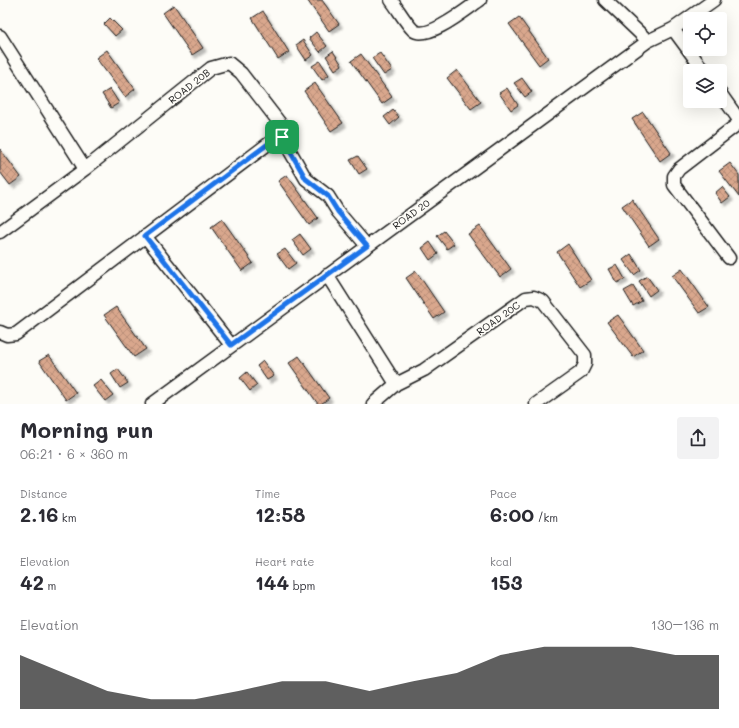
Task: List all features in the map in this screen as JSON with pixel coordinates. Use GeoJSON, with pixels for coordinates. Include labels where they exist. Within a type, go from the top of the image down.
{"type":"FeatureCollection","features":[{"type":"Feature","properties":{"kind":"street"},"geometry":{"type":"LineString","coordinates":[[391,0],[414,31],[423,33],[434,30],[480,0]]}},
{"type":"Feature","properties":{"kind":"street"},"geometry":{"type":"LineString","coordinates":[[605,0],[648,41]]}},
{"type":"Feature","properties":{"kind":"street","name":"ROAD 20"},"geometry":{"type":"LineString","coordinates":[[152,404],[648,41],[673,29],[714,0]]}},
{"type":"Feature","properties":{"kind":"street"},"geometry":{"type":"LineString","coordinates":[[673,29],[699,64]]}},
{"type":"Feature","properties":{"kind":"street"},"geometry":{"type":"LineString","coordinates":[[0,36],[84,169]]}},
{"type":"Feature","properties":{"kind":"street","name":"ROAD 20B"},"geometry":{"type":"LineString","coordinates":[[0,232],[84,169],[211,68],[229,63],[241,72],[282,126],[282,137]]}},
{"type":"Feature","properties":{"kind":"street"},"geometry":{"type":"LineString","coordinates":[[727,103],[739,120]]}},
{"type":"Feature","properties":{"kind":"street"},"geometry":{"type":"LineString","coordinates":[[729,258],[674,185],[674,176],[679,169],[739,123]]}},
{"type":"Feature","properties":{"kind":"street"},"geometry":{"type":"LineString","coordinates":[[0,332],[7,335],[16,334],[276,138],[282,137],[306,179],[328,196],[338,212],[367,246]]}},
{"type":"Feature","properties":{"kind":"street"},"geometry":{"type":"LineString","coordinates":[[145,236],[231,345]]}},
{"type":"Feature","properties":{"kind":"street"},"geometry":{"type":"LineString","coordinates":[[327,275],[396,384]]}},
{"type":"Feature","properties":{"kind":"street","name":"ROAD 20C"},"geometry":{"type":"LineString","coordinates":[[373,404],[396,384],[424,370],[526,298],[534,297],[543,301],[585,355],[585,364],[580,372],[536,404]]}},
{"type":"Feature","properties":{"kind":"building"},"geometry":{"type":"Polygon","coordinates":[[[307,0],[322,0],[339,24],[329,31],[307,0]]]}},
{"type":"Feature","properties":{"kind":"building"},"geometry":{"type":"Polygon","coordinates":[[[174,5],[203,48],[192,55],[163,13],[174,5]]]}},
{"type":"Feature","properties":{"kind":"building"},"geometry":{"type":"Polygon","coordinates":[[[263,11],[289,52],[278,59],[252,18],[263,11]]]}},
{"type":"Feature","properties":{"kind":"building"},"geometry":{"type":"Polygon","coordinates":[[[519,17],[548,58],[539,65],[509,24],[519,17]]]}},
{"type":"Feature","properties":{"kind":"building"},"geometry":{"type":"Polygon","coordinates":[[[110,18],[122,30],[115,36],[104,24],[110,18]]]}},
{"type":"Feature","properties":{"kind":"building"},"geometry":{"type":"Polygon","coordinates":[[[316,32],[327,46],[320,52],[309,38],[316,32]]]}},
{"type":"Feature","properties":{"kind":"building"},"geometry":{"type":"Polygon","coordinates":[[[303,40],[313,55],[306,60],[296,45],[303,40]]]}},
{"type":"Feature","properties":{"kind":"building"},"geometry":{"type":"Polygon","coordinates":[[[107,50],[135,89],[125,97],[96,58],[107,50]]]}},
{"type":"Feature","properties":{"kind":"building"},"geometry":{"type":"Polygon","coordinates":[[[333,51],[342,65],[335,70],[326,56],[333,51]]]}},
{"type":"Feature","properties":{"kind":"building"},"geometry":{"type":"Polygon","coordinates":[[[380,53],[392,70],[384,75],[372,58],[380,53]]]}},
{"type":"Feature","properties":{"kind":"building"},"geometry":{"type":"Polygon","coordinates":[[[361,54],[392,97],[382,104],[351,61],[361,54]]]}},
{"type":"Feature","properties":{"kind":"building"},"geometry":{"type":"Polygon","coordinates":[[[320,61],[329,75],[322,80],[312,66],[320,61]]]}},
{"type":"Feature","properties":{"kind":"building"},"geometry":{"type":"Polygon","coordinates":[[[457,70],[481,102],[471,109],[447,78],[457,70]]]}},
{"type":"Feature","properties":{"kind":"building"},"geometry":{"type":"Polygon","coordinates":[[[522,78],[532,92],[525,97],[514,83],[522,78]]]}},
{"type":"Feature","properties":{"kind":"building"},"geometry":{"type":"Polygon","coordinates":[[[315,83],[343,123],[331,131],[304,91],[315,83]]]}},
{"type":"Feature","properties":{"kind":"building"},"geometry":{"type":"Polygon","coordinates":[[[507,88],[518,105],[511,110],[499,93],[507,88]]]}},
{"type":"Feature","properties":{"kind":"building"},"geometry":{"type":"Polygon","coordinates":[[[110,89],[119,103],[111,108],[102,94],[110,89]]]}},
{"type":"Feature","properties":{"kind":"building"},"geometry":{"type":"Polygon","coordinates":[[[393,110],[399,117],[390,125],[384,117],[393,110]]]}},
{"type":"Feature","properties":{"kind":"building"},"geometry":{"type":"Polygon","coordinates":[[[643,112],[671,153],[660,161],[632,119],[643,112]]]}},
{"type":"Feature","properties":{"kind":"building"},"geometry":{"type":"Polygon","coordinates":[[[0,149],[21,177],[10,185],[0,172],[0,149]]]}},
{"type":"Feature","properties":{"kind":"building"},"geometry":{"type":"Polygon","coordinates":[[[358,156],[367,169],[359,174],[350,160],[358,156]]]}},
{"type":"Feature","properties":{"kind":"building"},"geometry":{"type":"Polygon","coordinates":[[[730,163],[739,175],[739,197],[719,171],[730,163]]]}},
{"type":"Feature","properties":{"kind":"building"},"geometry":{"type":"Polygon","coordinates":[[[287,175],[318,218],[309,225],[278,181],[287,175]]]}},
{"type":"Feature","properties":{"kind":"building"},"geometry":{"type":"Polygon","coordinates":[[[722,187],[730,197],[722,203],[715,193],[722,187]]]}},
{"type":"Feature","properties":{"kind":"building"},"geometry":{"type":"Polygon","coordinates":[[[632,199],[659,239],[649,246],[622,206],[632,199]]]}},
{"type":"Feature","properties":{"kind":"building"},"geometry":{"type":"Polygon","coordinates":[[[222,219],[253,263],[242,271],[211,227],[222,219]]]}},
{"type":"Feature","properties":{"kind":"building"},"geometry":{"type":"Polygon","coordinates":[[[480,226],[511,269],[500,277],[468,234],[480,226]]]}},
{"type":"Feature","properties":{"kind":"building"},"geometry":{"type":"Polygon","coordinates":[[[444,231],[454,244],[447,249],[437,236],[444,231]]]}},
{"type":"Feature","properties":{"kind":"building"},"geometry":{"type":"Polygon","coordinates":[[[300,234],[311,249],[303,255],[292,240],[300,234]]]}},
{"type":"Feature","properties":{"kind":"building"},"geometry":{"type":"Polygon","coordinates":[[[430,242],[438,254],[430,260],[422,248],[430,242]]]}},
{"type":"Feature","properties":{"kind":"building"},"geometry":{"type":"Polygon","coordinates":[[[568,244],[591,280],[580,287],[557,252],[568,244]]]}},
{"type":"Feature","properties":{"kind":"building"},"geometry":{"type":"Polygon","coordinates":[[[285,249],[296,263],[288,269],[277,254],[285,249]]]}},
{"type":"Feature","properties":{"kind":"building"},"geometry":{"type":"Polygon","coordinates":[[[631,254],[641,270],[634,275],[623,260],[631,254]]]}},
{"type":"Feature","properties":{"kind":"building"},"geometry":{"type":"Polygon","coordinates":[[[617,265],[625,279],[617,283],[609,269],[617,265]]]}},
{"type":"Feature","properties":{"kind":"building"},"geometry":{"type":"Polygon","coordinates":[[[682,269],[709,307],[699,313],[672,276],[682,269]]]}},
{"type":"Feature","properties":{"kind":"building"},"geometry":{"type":"Polygon","coordinates":[[[416,271],[444,312],[434,319],[406,278],[416,271]]]}},
{"type":"Feature","properties":{"kind":"building"},"geometry":{"type":"Polygon","coordinates":[[[647,276],[657,290],[649,296],[639,281],[647,276]]]}},
{"type":"Feature","properties":{"kind":"building"},"geometry":{"type":"Polygon","coordinates":[[[633,286],[642,301],[633,306],[624,291],[633,286]]]}},
{"type":"Feature","properties":{"kind":"building"},"geometry":{"type":"Polygon","coordinates":[[[116,307],[146,349],[134,357],[104,315],[116,307]]]}},
{"type":"Feature","properties":{"kind":"building"},"geometry":{"type":"Polygon","coordinates":[[[618,315],[643,350],[633,357],[607,322],[618,315]]]}},
{"type":"Feature","properties":{"kind":"building"},"geometry":{"type":"Polygon","coordinates":[[[49,355],[76,393],[66,400],[39,361],[49,355]]]}},
{"type":"Feature","properties":{"kind":"building"},"geometry":{"type":"Polygon","coordinates":[[[299,356],[329,398],[321,404],[318,404],[289,363],[299,356]]]}},
{"type":"Feature","properties":{"kind":"building"},"geometry":{"type":"Polygon","coordinates":[[[263,361],[274,376],[267,380],[257,366],[263,361]]]}},
{"type":"Feature","properties":{"kind":"building"},"geometry":{"type":"Polygon","coordinates":[[[118,369],[128,383],[120,388],[111,374],[118,369]]]}},
{"type":"Feature","properties":{"kind":"building"},"geometry":{"type":"Polygon","coordinates":[[[247,372],[257,385],[250,391],[240,378],[247,372]]]}},
{"type":"Feature","properties":{"kind":"building"},"geometry":{"type":"Polygon","coordinates":[[[101,380],[113,395],[105,401],[93,386],[101,380]]]}},
{"type":"Feature","properties":{"kind":"route"},"geometry":{"type":"LineString","coordinates":[[282,137],[306,179],[328,196],[338,212],[367,246],[231,345],[145,236],[276,138],[282,137]]}}]}
